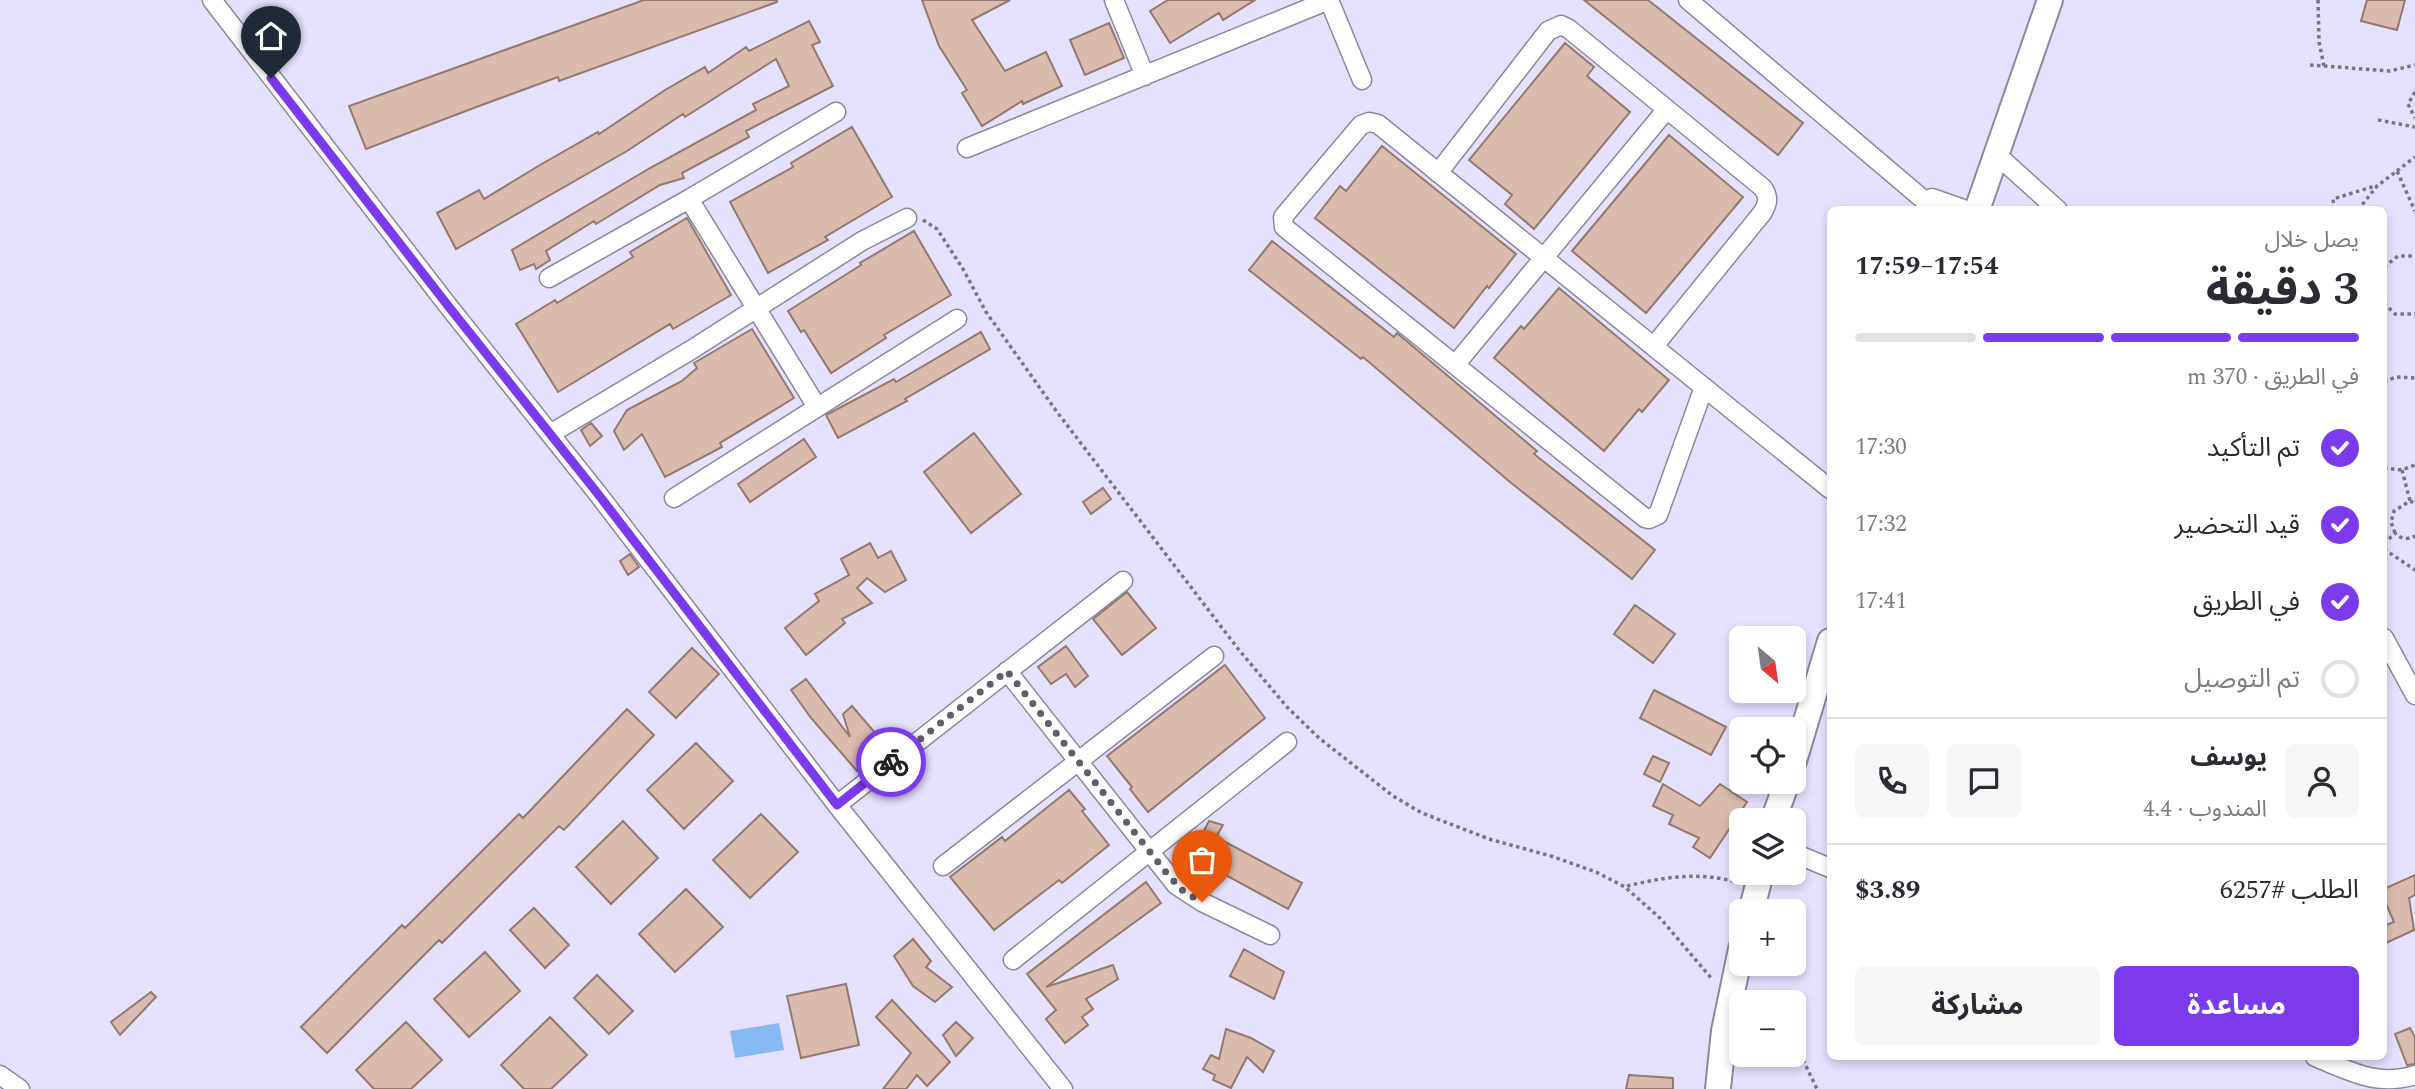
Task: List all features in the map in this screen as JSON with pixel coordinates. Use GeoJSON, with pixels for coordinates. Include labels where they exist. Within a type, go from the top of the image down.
{"type":"FeatureCollection","features":[{"type":"Feature","properties":{"kind":"main road"},"geometry":{"type":"LineString","coordinates":[[1978,206],[2050,0]]}},
{"type":"Feature","properties":{"kind":"main road"},"geometry":{"type":"LineString","coordinates":[[1806,721],[1827,651]]}},
{"type":"Feature","properties":{"kind":"main road"},"geometry":{"type":"LineString","coordinates":[[1718,1089],[1729,1007]]}},
{"type":"Feature","properties":{"kind":"street"},"geometry":{"type":"LineString","coordinates":[[212,0],[837,805],[1063,1089]]}},
{"type":"Feature","properties":{"kind":"street"},"geometry":{"type":"LineString","coordinates":[[1114,0],[1145,76]]}},
{"type":"Feature","properties":{"kind":"street"},"geometry":{"type":"LineString","coordinates":[[967,148],[1329,0],[1362,80]]}},
{"type":"Feature","properties":{"kind":"street"},"geometry":{"type":"LineString","coordinates":[[1688,0],[1928,205],[1932,198],[1955,206]]}},
{"type":"Feature","properties":{"kind":"street"},"geometry":{"type":"LineString","coordinates":[[1438,173],[1548,31],[1556,25],[1569,29],[1763,188],[1768,199],[1763,212],[1654,346]]}},
{"type":"Feature","properties":{"kind":"street"},"geometry":{"type":"LineString","coordinates":[[1455,365],[1667,109]]}},
{"type":"Feature","properties":{"kind":"street"},"geometry":{"type":"LineString","coordinates":[[549,278],[836,113]]}},
{"type":"Feature","properties":{"kind":"street"},"geometry":{"type":"LineString","coordinates":[[1704,387],[1658,515],[1649,519],[1641,517],[1287,230],[1282,223],[1285,214],[1365,123],[1378,124],[1654,346],[1827,487]]}},
{"type":"Feature","properties":{"kind":"street"},"geometry":{"type":"LineString","coordinates":[[1997,155],[2054,206]]}},
{"type":"Feature","properties":{"kind":"street"},"geometry":{"type":"LineString","coordinates":[[689,199],[817,407]]}},
{"type":"Feature","properties":{"kind":"street"},"geometry":{"type":"LineString","coordinates":[[550,433],[756,309],[862,241],[907,218]]}},
{"type":"Feature","properties":{"kind":"street"},"geometry":{"type":"LineString","coordinates":[[674,498],[957,319]]}},
{"type":"Feature","properties":{"kind":"street"},"geometry":{"type":"LineString","coordinates":[[837,805],[1123,581]]}},
{"type":"Feature","properties":{"kind":"street"},"geometry":{"type":"LineString","coordinates":[[2387,644],[2415,695]]}},
{"type":"Feature","properties":{"kind":"street"},"geometry":{"type":"LineString","coordinates":[[943,866],[1214,656]]}},
{"type":"Feature","properties":{"kind":"street"},"geometry":{"type":"LineString","coordinates":[[1007,671],[1149,852],[1184,892],[1270,934]]}},
{"type":"Feature","properties":{"kind":"street"},"geometry":{"type":"LineString","coordinates":[[1013,960],[1287,742]]}},
{"type":"Feature","properties":{"kind":"street"},"geometry":{"type":"LineString","coordinates":[[1806,858],[1827,867]]}},
{"type":"Feature","properties":{"kind":"street"},"geometry":{"type":"LineString","coordinates":[[2323,1060],[2382,1080],[2395,1081],[2415,1075]]}},
{"type":"Feature","properties":{"kind":"street"},"geometry":{"type":"LineString","coordinates":[[0,1075],[20,1089]]}},
{"type":"Feature","properties":{"kind":"path"},"geometry":{"type":"LineString","coordinates":[[2318,0],[2319,42],[2324,66]]}},
{"type":"Feature","properties":{"kind":"path"},"geometry":{"type":"LineString","coordinates":[[2309,65],[2390,71],[2415,65]]}},
{"type":"Feature","properties":{"kind":"path"},"geometry":{"type":"LineString","coordinates":[[2415,92],[2408,104],[2415,118]]}},
{"type":"Feature","properties":{"kind":"path"},"geometry":{"type":"LineString","coordinates":[[2378,120],[2415,127]]}},
{"type":"Feature","properties":{"kind":"path"},"geometry":{"type":"LineString","coordinates":[[2361,206],[2377,186],[2415,157]]}},
{"type":"Feature","properties":{"kind":"path"},"geometry":{"type":"LineString","coordinates":[[2397,171],[2415,211]]}},
{"type":"Feature","properties":{"kind":"path"},"geometry":{"type":"LineString","coordinates":[[2334,206],[2333,199],[2377,186]]}},
{"type":"Feature","properties":{"kind":"path"},"geometry":{"type":"LineString","coordinates":[[907,218],[923,220],[937,229],[986,312],[1057,412],[1239,650],[1287,706],[1319,738],[1393,796],[1422,813],[1489,839],[1596,872],[1625,887],[1661,919],[1729,1001]]}},
{"type":"Feature","properties":{"kind":"path"},"geometry":{"type":"LineString","coordinates":[[2387,265],[2398,256],[2415,256]]}},
{"type":"Feature","properties":{"kind":"path"},"geometry":{"type":"LineString","coordinates":[[2387,306],[2395,314],[2415,314]]}},
{"type":"Feature","properties":{"kind":"path"},"geometry":{"type":"LineString","coordinates":[[2387,381],[2396,377],[2415,377]]}},
{"type":"Feature","properties":{"kind":"path"},"geometry":{"type":"LineString","coordinates":[[2387,468],[2402,470],[2415,465]]}},
{"type":"Feature","properties":{"kind":"path"},"geometry":{"type":"LineString","coordinates":[[2402,470],[2413,503],[2393,512],[2391,522],[2395,533],[2401,538],[2410,539],[2415,536]]}},
{"type":"Feature","properties":{"kind":"path"},"geometry":{"type":"LineString","coordinates":[[2387,542],[2395,533]]}},
{"type":"Feature","properties":{"kind":"path"},"geometry":{"type":"LineString","coordinates":[[2387,548],[2415,570]]}},
{"type":"Feature","properties":{"kind":"path"},"geometry":{"type":"LineString","coordinates":[[1625,887],[1648,881],[1707,875],[1757,891]]}},
{"type":"Feature","properties":{"kind":"path"},"geometry":{"type":"LineString","coordinates":[[1806,1066],[1817,1089]]}},
{"type":"Feature","properties":{"kind":"water"},"geometry":{"type":"Polygon","coordinates":[[[779,1023],[784,1050],[735,1058],[730,1031],[779,1023]]]}},
{"type":"Feature","properties":{"kind":"building"},"geometry":{"type":"Polygon","coordinates":[[[644,0],[777,2],[559,81],[558,77],[366,149],[349,106],[644,0]]]}},
{"type":"Feature","properties":{"kind":"building"},"geometry":{"type":"Polygon","coordinates":[[[922,0],[1010,0],[972,20],[1005,71],[1046,52],[1062,86],[1023,104],[1022,101],[982,126],[962,93],[967,90],[939,46],[922,0]]]}},
{"type":"Feature","properties":{"kind":"building"},"geometry":{"type":"Polygon","coordinates":[[[1168,0],[1255,0],[1223,20],[1219,13],[1170,43],[1150,11],[1168,0]]]}},
{"type":"Feature","properties":{"kind":"building"},"geometry":{"type":"Polygon","coordinates":[[[1584,0],[1648,0],[1803,123],[1778,155],[1584,0]]]}},
{"type":"Feature","properties":{"kind":"building"},"geometry":{"type":"Polygon","coordinates":[[[2367,0],[2405,0],[2397,30],[2361,21],[2367,0]]]}},
{"type":"Feature","properties":{"kind":"building"},"geometry":{"type":"Polygon","coordinates":[[[809,21],[820,42],[812,45],[833,86],[746,131],[749,137],[682,173],[684,178],[660,185],[596,224],[594,221],[546,251],[550,260],[536,269],[534,264],[520,270],[512,250],[650,168],[756,110],[753,104],[789,86],[776,59],[685,117],[683,114],[627,151],[456,249],[437,213],[479,190],[484,199],[598,132],[599,134],[705,67],[708,73],[746,47],[749,51],[809,21]]]}},
{"type":"Feature","properties":{"kind":"building"},"geometry":{"type":"Polygon","coordinates":[[[1109,23],[1124,58],[1085,75],[1070,40],[1109,23]]]}},
{"type":"Feature","properties":{"kind":"building"},"geometry":{"type":"Polygon","coordinates":[[[1565,43],[1594,67],[1587,76],[1630,112],[1534,229],[1505,204],[1512,195],[1469,160],[1565,43]]]}},
{"type":"Feature","properties":{"kind":"building"},"geometry":{"type":"Polygon","coordinates":[[[852,127],[892,197],[825,237],[828,240],[768,273],[730,202],[793,167],[791,163],[852,127]]]}},
{"type":"Feature","properties":{"kind":"building"},"geometry":{"type":"Polygon","coordinates":[[[1669,135],[1743,197],[1646,313],[1572,251],[1669,135]]]}},
{"type":"Feature","properties":{"kind":"building"},"geometry":{"type":"Polygon","coordinates":[[[1382,146],[1516,254],[1454,328],[1315,218],[1340,186],[1346,191],[1382,146]]]}},
{"type":"Feature","properties":{"kind":"building"},"geometry":{"type":"Polygon","coordinates":[[[687,218],[731,295],[673,329],[670,324],[558,392],[516,324],[555,300],[557,303],[633,257],[630,252],[687,218]]]}},
{"type":"Feature","properties":{"kind":"building"},"geometry":{"type":"Polygon","coordinates":[[[914,231],[951,295],[884,335],[886,338],[831,373],[804,330],[801,332],[788,311],[914,231]]]}},
{"type":"Feature","properties":{"kind":"building"},"geometry":{"type":"Polygon","coordinates":[[[1272,241],[1394,337],[1397,333],[1537,451],[1534,454],[1655,550],[1632,579],[1510,482],[1363,357],[1361,359],[1249,270],[1272,241]]]}},
{"type":"Feature","properties":{"kind":"building"},"geometry":{"type":"Polygon","coordinates":[[[1559,288],[1669,380],[1642,412],[1639,409],[1604,451],[1494,358],[1521,326],[1524,329],[1559,288]]]}},
{"type":"Feature","properties":{"kind":"building"},"geometry":{"type":"Polygon","coordinates":[[[752,329],[794,398],[720,443],[722,447],[665,477],[642,434],[624,450],[614,431],[627,410],[682,381],[697,368],[694,363],[752,329]]]}},
{"type":"Feature","properties":{"kind":"building"},"geometry":{"type":"Polygon","coordinates":[[[981,332],[990,349],[905,399],[907,401],[838,438],[826,415],[894,379],[896,382],[981,332]]]}},
{"type":"Feature","properties":{"kind":"building"},"geometry":{"type":"Polygon","coordinates":[[[591,423],[602,436],[590,446],[581,430],[591,423]]]}},
{"type":"Feature","properties":{"kind":"building"},"geometry":{"type":"Polygon","coordinates":[[[974,433],[1021,494],[971,533],[924,472],[974,433]]]}},
{"type":"Feature","properties":{"kind":"building"},"geometry":{"type":"Polygon","coordinates":[[[804,439],[816,457],[750,502],[738,484],[804,439]]]}},
{"type":"Feature","properties":{"kind":"building"},"geometry":{"type":"Polygon","coordinates":[[[1103,488],[1111,499],[1091,514],[1083,502],[1103,488]]]}},
{"type":"Feature","properties":{"kind":"building"},"geometry":{"type":"Polygon","coordinates":[[[870,543],[878,558],[891,551],[906,580],[885,592],[867,578],[857,588],[872,603],[842,619],[845,623],[806,655],[785,628],[819,601],[815,594],[849,575],[841,559],[870,543]]]}},
{"type":"Feature","properties":{"kind":"building"},"geometry":{"type":"Polygon","coordinates":[[[630,554],[639,567],[628,575],[620,561],[630,554]]]}},
{"type":"Feature","properties":{"kind":"building"},"geometry":{"type":"Polygon","coordinates":[[[1127,592],[1156,628],[1122,655],[1093,619],[1127,592]]]}},
{"type":"Feature","properties":{"kind":"building"},"geometry":{"type":"Polygon","coordinates":[[[1635,605],[1675,634],[1653,663],[1614,634],[1635,605]]]}},
{"type":"Feature","properties":{"kind":"building"},"geometry":{"type":"Polygon","coordinates":[[[1066,646],[1088,676],[1075,687],[1066,674],[1051,684],[1038,667],[1066,646]]]}},
{"type":"Feature","properties":{"kind":"building"},"geometry":{"type":"Polygon","coordinates":[[[692,648],[719,674],[676,718],[649,692],[692,648]]]}},
{"type":"Feature","properties":{"kind":"building"},"geometry":{"type":"Polygon","coordinates":[[[1225,665],[1265,718],[1148,812],[1107,756],[1225,665]]]}},
{"type":"Feature","properties":{"kind":"building"},"geometry":{"type":"Polygon","coordinates":[[[806,679],[850,737],[843,714],[852,706],[882,741],[886,739],[889,743],[857,771],[811,718],[791,690],[806,679]]]}},
{"type":"Feature","properties":{"kind":"building"},"geometry":{"type":"Polygon","coordinates":[[[1654,690],[1726,727],[1711,755],[1640,718],[1654,690]]]}},
{"type":"Feature","properties":{"kind":"building"},"geometry":{"type":"Polygon","coordinates":[[[627,709],[654,735],[564,830],[559,826],[442,943],[439,940],[327,1053],[301,1027],[402,925],[405,928],[519,814],[523,818],[627,709]]]}},
{"type":"Feature","properties":{"kind":"building"},"geometry":{"type":"Polygon","coordinates":[[[696,743],[733,781],[684,829],[647,790],[696,743]]]}},
{"type":"Feature","properties":{"kind":"building"},"geometry":{"type":"Polygon","coordinates":[[[1653,756],[1669,763],[1660,782],[1644,774],[1653,756]]]}},
{"type":"Feature","properties":{"kind":"building"},"geometry":{"type":"Polygon","coordinates":[[[1663,784],[1700,806],[1720,784],[1729,790],[1729,794],[1735,794],[1747,802],[1743,808],[1729,808],[1729,829],[1710,858],[1693,847],[1699,838],[1669,824],[1673,815],[1653,806],[1663,784]]]}},
{"type":"Feature","properties":{"kind":"building"},"geometry":{"type":"Polygon","coordinates":[[[1069,790],[1109,845],[1062,883],[1059,880],[994,930],[950,877],[1002,837],[1005,841],[1069,790]]]}},
{"type":"Feature","properties":{"kind":"building"},"geometry":{"type":"Polygon","coordinates":[[[761,814],[798,852],[750,898],[713,860],[761,814]]]}},
{"type":"Feature","properties":{"kind":"building"},"geometry":{"type":"Polygon","coordinates":[[[623,821],[658,858],[611,904],[576,867],[623,821]]]}},
{"type":"Feature","properties":{"kind":"building"},"geometry":{"type":"Polygon","coordinates":[[[1209,821],[1223,825],[1216,837],[1302,883],[1288,909],[1202,862],[1200,866],[1189,860],[1209,821]]]}},
{"type":"Feature","properties":{"kind":"building"},"geometry":{"type":"Polygon","coordinates":[[[2415,875],[2415,895],[2409,898],[2414,930],[2387,943],[2387,925],[2394,922],[2387,906],[2387,888],[2415,875]]]}},
{"type":"Feature","properties":{"kind":"building"},"geometry":{"type":"Polygon","coordinates":[[[1146,882],[1161,903],[1046,987],[1113,965],[1118,979],[1086,999],[1093,1009],[1082,1017],[1088,1025],[1065,1043],[1046,1019],[1056,1010],[1027,974],[1146,882]]]}},
{"type":"Feature","properties":{"kind":"building"},"geometry":{"type":"Polygon","coordinates":[[[686,889],[723,927],[675,972],[639,934],[686,889]]]}},
{"type":"Feature","properties":{"kind":"building"},"geometry":{"type":"Polygon","coordinates":[[[534,908],[569,945],[545,968],[510,930],[534,908]]]}},
{"type":"Feature","properties":{"kind":"building"},"geometry":{"type":"Polygon","coordinates":[[[913,939],[931,961],[926,967],[952,987],[935,1002],[913,986],[894,956],[913,939]]]}},
{"type":"Feature","properties":{"kind":"building"},"geometry":{"type":"Polygon","coordinates":[[[1244,949],[1284,972],[1274,999],[1230,976],[1244,949]]]}},
{"type":"Feature","properties":{"kind":"building"},"geometry":{"type":"Polygon","coordinates":[[[485,952],[520,991],[469,1037],[434,999],[485,952]]]}},
{"type":"Feature","properties":{"kind":"building"},"geometry":{"type":"Polygon","coordinates":[[[597,975],[633,1011],[609,1034],[574,998],[597,975]]]}},
{"type":"Feature","properties":{"kind":"building"},"geometry":{"type":"Polygon","coordinates":[[[846,984],[859,1045],[801,1058],[787,996],[846,984]]]}},
{"type":"Feature","properties":{"kind":"building"},"geometry":{"type":"Polygon","coordinates":[[[151,992],[156,997],[120,1035],[111,1022],[151,992]]]}},
{"type":"Feature","properties":{"kind":"building"},"geometry":{"type":"Polygon","coordinates":[[[892,1000],[950,1062],[927,1086],[917,1075],[906,1089],[883,1089],[911,1053],[876,1017],[892,1000]]]}},
{"type":"Feature","properties":{"kind":"building"},"geometry":{"type":"Polygon","coordinates":[[[550,1017],[587,1055],[551,1089],[524,1089],[501,1065],[550,1017]]]}},
{"type":"Feature","properties":{"kind":"building"},"geometry":{"type":"Polygon","coordinates":[[[406,1022],[442,1060],[411,1089],[374,1089],[356,1070],[406,1022]]]}},
{"type":"Feature","properties":{"kind":"building"},"geometry":{"type":"Polygon","coordinates":[[[956,1022],[973,1038],[956,1056],[943,1035],[956,1022]]]}},
{"type":"Feature","properties":{"kind":"building"},"geometry":{"type":"Polygon","coordinates":[[[2410,1028],[2415,1037],[2415,1064],[2407,1065],[2395,1034],[2410,1028]]]}},
{"type":"Feature","properties":{"kind":"building"},"geometry":{"type":"Polygon","coordinates":[[[1226,1029],[1251,1038],[1274,1051],[1263,1072],[1247,1057],[1231,1088],[1213,1080],[1215,1075],[1203,1069],[1211,1055],[1219,1059],[1226,1029]]]}},
{"type":"Feature","properties":{"kind":"building"},"geometry":{"type":"Polygon","coordinates":[[[1629,1075],[1673,1078],[1673,1089],[1626,1089],[1629,1075]]]}},
{"type":"Feature","properties":{"kind":"way so far"},"geometry":{"type":"LineString","coordinates":[[891,762],[1007,671],[1169,876],[1184,892],[1202,902]]}},
{"type":"Feature","properties":{"kind":"route"},"geometry":{"type":"LineString","coordinates":[[271,78],[598,494],[837,805],[891,762]]}}]}
